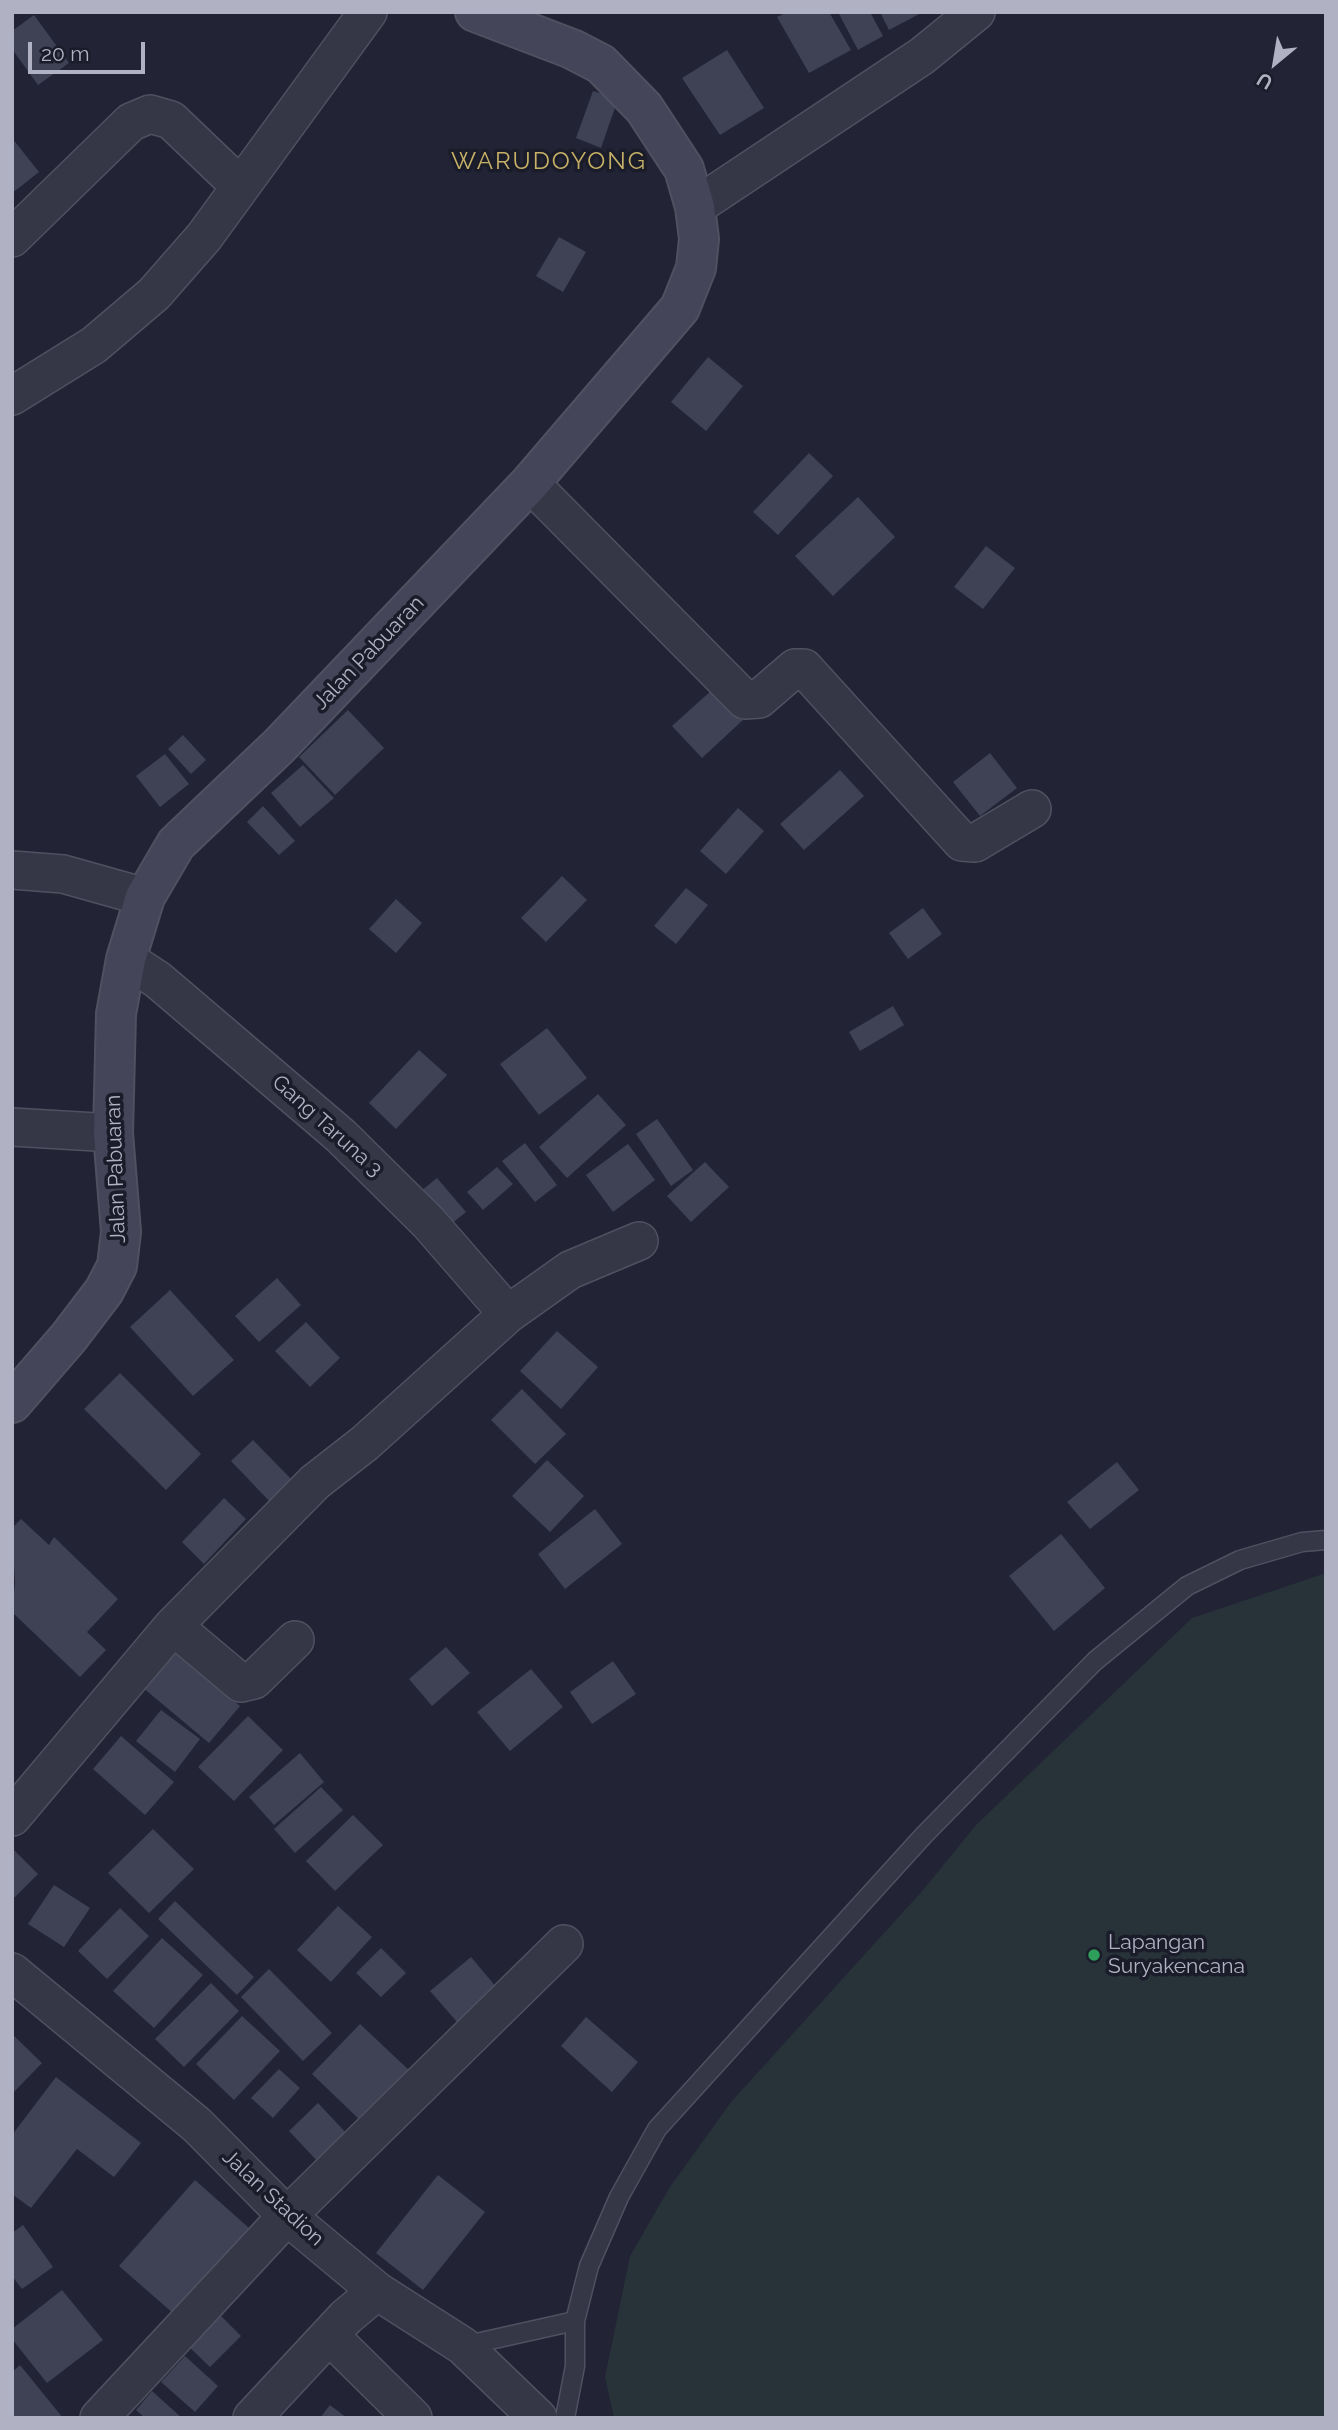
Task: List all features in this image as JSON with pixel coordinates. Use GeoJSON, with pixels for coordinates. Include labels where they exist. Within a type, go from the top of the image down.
{"type":"FeatureCollection","features":[{"type":"Feature","properties":{"kind":"street"},"geometry":{"type":"LineString","coordinates":[[12,396],[94,345],[155,294],[204,237],[368,12]]}},
{"type":"Feature","properties":{"kind":"street","name":"Jalan Pabuaran"},"geometry":{"type":"LineString","coordinates":[[12,1403],[69,1337],[104,1290],[117,1266],[121,1232],[113,1133],[116,1014],[126,959],[145,897],[176,844],[279,746],[530,483],[680,308],[696,268],[699,239],[695,207],[684,169],[644,108],[601,64],[572,49],[475,12]]}},
{"type":"Feature","properties":{"kind":"street"},"geometry":{"type":"LineString","coordinates":[[695,207],[922,56],[976,12]]}},
{"type":"Feature","properties":{"kind":"street"},"geometry":{"type":"LineString","coordinates":[[12,238],[131,122],[150,114],[170,120],[240,186]]}},
{"type":"Feature","properties":{"kind":"street"},"geometry":{"type":"LineString","coordinates":[[530,483],[745,700],[759,699],[795,668],[804,668],[962,842],[975,844],[1032,808]]}},
{"type":"Feature","properties":{"kind":"street"},"geometry":{"type":"LineString","coordinates":[[12,870],[63,874],[145,897]]}},
{"type":"Feature","properties":{"kind":"street","name":"Gang Taruna 3"},"geometry":{"type":"LineString","coordinates":[[126,959],[158,980],[341,1136],[428,1222],[508,1314]]}},
{"type":"Feature","properties":{"kind":"street"},"geometry":{"type":"LineString","coordinates":[[12,1127],[113,1133]]}},
{"type":"Feature","properties":{"kind":"street"},"geometry":{"type":"LineString","coordinates":[[12,1817],[173,1626],[316,1482],[365,1443],[508,1314],[570,1270],[639,1241]]}},
{"type":"Feature","properties":{"kind":"street"},"geometry":{"type":"LineString","coordinates":[[173,1626],[241,1683],[254,1680],[295,1640]]}},
{"type":"Feature","properties":{"kind":"street"},"geometry":{"type":"LineString","coordinates":[[99,2418],[287,2216],[564,1944]]}},
{"type":"Feature","properties":{"kind":"street","name":"Jalan Stadion"},"geometry":{"type":"LineString","coordinates":[[12,1972],[197,2125],[287,2216],[377,2291],[463,2346],[538,2418]]}},
{"type":"Feature","properties":{"kind":"street"},"geometry":{"type":"LineString","coordinates":[[252,2418],[329,2335],[377,2291]]}},
{"type":"Feature","properties":{"kind":"street"},"geometry":{"type":"LineString","coordinates":[[329,2335],[413,2418]]}},
{"type":"Feature","properties":{"kind":"lane"},"geometry":{"type":"LineString","coordinates":[[565,2418],[575,2366],[575,2321],[589,2266],[620,2197],[657,2129],[996,1758],[1094,1661],[1187,1586],[1240,1560],[1302,1542],[1326,1540]]}},
{"type":"Feature","properties":{"kind":"lane"},"geometry":{"type":"LineString","coordinates":[[463,2346],[575,2321]]}},
{"type":"Feature","properties":{"kind":"shaded area","name":"Lapangan Suryakencana"},"geometry":{"type":"Polygon","coordinates":[[[1326,1573],[1326,2418],[614,2418],[605,2377],[630,2256],[670,2187],[731,2102],[923,1890],[976,1825],[1192,1618],[1326,1573]]]}},
{"type":"Feature","properties":{"kind":"building"},"geometry":{"type":"Polygon","coordinates":[[[787,12],[829,12],[851,50],[809,73],[777,17],[787,12]]]}},
{"type":"Feature","properties":{"kind":"building"},"geometry":{"type":"Polygon","coordinates":[[[838,12],[870,12],[883,36],[858,50],[838,12]]]}},
{"type":"Feature","properties":{"kind":"building"},"geometry":{"type":"Polygon","coordinates":[[[880,12],[923,12],[889,30],[880,12]]]}},
{"type":"Feature","properties":{"kind":"building"},"geometry":{"type":"Polygon","coordinates":[[[34,15],[69,63],[38,85],[12,49],[12,31],[34,15]]]}},
{"type":"Feature","properties":{"kind":"building"},"geometry":{"type":"Polygon","coordinates":[[[727,50],[764,108],[720,135],[682,78],[727,50]]]}},
{"type":"Feature","properties":{"kind":"building"},"geometry":{"type":"Polygon","coordinates":[[[593,91],[618,99],[601,148],[576,138],[593,91]]]}},
{"type":"Feature","properties":{"kind":"building"},"geometry":{"type":"Polygon","coordinates":[[[12,138],[39,172],[15,191],[12,188],[12,138]]]}},
{"type":"Feature","properties":{"kind":"building"},"geometry":{"type":"Polygon","coordinates":[[[559,237],[586,252],[563,292],[536,276],[559,237]]]}},
{"type":"Feature","properties":{"kind":"building"},"geometry":{"type":"Polygon","coordinates":[[[708,357],[743,386],[706,431],[671,402],[708,357]]]}},
{"type":"Feature","properties":{"kind":"building"},"geometry":{"type":"Polygon","coordinates":[[[809,453],[833,476],[778,535],[753,512],[809,453]]]}},
{"type":"Feature","properties":{"kind":"building"},"geometry":{"type":"Polygon","coordinates":[[[858,497],[895,537],[833,596],[795,556],[858,497]]]}},
{"type":"Feature","properties":{"kind":"building"},"geometry":{"type":"Polygon","coordinates":[[[986,546],[1015,568],[983,609],[954,587],[986,546]]]}},
{"type":"Feature","properties":{"kind":"building"},"geometry":{"type":"Polygon","coordinates":[[[713,689],[743,720],[702,758],[672,726],[713,689]]]}},
{"type":"Feature","properties":{"kind":"building"},"geometry":{"type":"Polygon","coordinates":[[[348,710],[384,748],[335,795],[299,757],[348,710]]]}},
{"type":"Feature","properties":{"kind":"building"},"geometry":{"type":"Polygon","coordinates":[[[183,735],[206,760],[191,774],[168,749],[183,735]]]}},
{"type":"Feature","properties":{"kind":"building"},"geometry":{"type":"Polygon","coordinates":[[[990,753],[1017,788],[980,816],[953,782],[990,753]]]}},
{"type":"Feature","properties":{"kind":"building"},"geometry":{"type":"Polygon","coordinates":[[[165,754],[189,784],[160,807],[136,776],[165,754]]]}},
{"type":"Feature","properties":{"kind":"building"},"geometry":{"type":"Polygon","coordinates":[[[303,765],[334,798],[300,827],[271,793],[303,765]]]}},
{"type":"Feature","properties":{"kind":"building"},"geometry":{"type":"Polygon","coordinates":[[[840,770],[864,796],[804,850],[780,824],[840,770]]]}},
{"type":"Feature","properties":{"kind":"building"},"geometry":{"type":"Polygon","coordinates":[[[263,806],[295,841],[279,855],[247,822],[263,806]]]}},
{"type":"Feature","properties":{"kind":"building"},"geometry":{"type":"Polygon","coordinates":[[[738,808],[764,831],[726,874],[700,851],[738,808]]]}},
{"type":"Feature","properties":{"kind":"building"},"geometry":{"type":"Polygon","coordinates":[[[562,876],[587,900],[546,942],[521,918],[562,876]]]}},
{"type":"Feature","properties":{"kind":"building"},"geometry":{"type":"Polygon","coordinates":[[[686,888],[708,905],[676,944],[654,926],[686,888]]]}},
{"type":"Feature","properties":{"kind":"building"},"geometry":{"type":"Polygon","coordinates":[[[396,899],[422,923],[396,953],[369,929],[396,899]]]}},
{"type":"Feature","properties":{"kind":"building"},"geometry":{"type":"Polygon","coordinates":[[[923,908],[942,934],[908,959],[889,933],[923,908]]]}},
{"type":"Feature","properties":{"kind":"building"},"geometry":{"type":"Polygon","coordinates":[[[893,1006],[904,1025],[860,1051],[849,1032],[893,1006]]]}},
{"type":"Feature","properties":{"kind":"building"},"geometry":{"type":"Polygon","coordinates":[[[547,1028],[587,1078],[539,1115],[500,1064],[547,1028]]]}},
{"type":"Feature","properties":{"kind":"building"},"geometry":{"type":"Polygon","coordinates":[[[419,1050],[447,1075],[396,1129],[369,1103],[419,1050]]]}},
{"type":"Feature","properties":{"kind":"building"},"geometry":{"type":"Polygon","coordinates":[[[598,1094],[626,1125],[567,1178],[539,1147],[598,1094]]]}},
{"type":"Feature","properties":{"kind":"building"},"geometry":{"type":"Polygon","coordinates":[[[657,1119],[693,1170],[671,1186],[636,1134],[657,1119]]]}},
{"type":"Feature","properties":{"kind":"building"},"geometry":{"type":"Polygon","coordinates":[[[525,1143],[557,1185],[535,1202],[502,1161],[525,1143]]]}},
{"type":"Feature","properties":{"kind":"building"},"geometry":{"type":"Polygon","coordinates":[[[628,1144],[655,1180],[613,1212],[586,1175],[628,1144]]]}},
{"type":"Feature","properties":{"kind":"building"},"geometry":{"type":"Polygon","coordinates":[[[705,1162],[729,1187],[691,1222],[667,1196],[705,1162]]]}},
{"type":"Feature","properties":{"kind":"building"},"geometry":{"type":"Polygon","coordinates":[[[497,1167],[513,1184],[483,1210],[467,1192],[497,1167]]]}},
{"type":"Feature","properties":{"kind":"building"},"geometry":{"type":"Polygon","coordinates":[[[437,1178],[466,1212],[445,1229],[416,1195],[437,1178]]]}},
{"type":"Feature","properties":{"kind":"building"},"geometry":{"type":"Polygon","coordinates":[[[277,1278],[301,1305],[259,1342],[235,1316],[277,1278]]]}},
{"type":"Feature","properties":{"kind":"building"},"geometry":{"type":"Polygon","coordinates":[[[170,1290],[234,1360],[193,1396],[130,1327],[170,1290]]]}},
{"type":"Feature","properties":{"kind":"building"},"geometry":{"type":"Polygon","coordinates":[[[306,1322],[340,1358],[310,1387],[275,1351],[306,1322]]]}},
{"type":"Feature","properties":{"kind":"building"},"geometry":{"type":"Polygon","coordinates":[[[557,1331],[598,1367],[561,1409],[520,1371],[557,1331]]]}},
{"type":"Feature","properties":{"kind":"building"},"geometry":{"type":"Polygon","coordinates":[[[120,1373],[201,1454],[166,1490],[84,1409],[120,1373]]]}},
{"type":"Feature","properties":{"kind":"building"},"geometry":{"type":"Polygon","coordinates":[[[522,1389],[566,1434],[535,1464],[491,1420],[522,1389]]]}},
{"type":"Feature","properties":{"kind":"building"},"geometry":{"type":"Polygon","coordinates":[[[253,1440],[295,1483],[273,1505],[231,1461],[253,1440]]]}},
{"type":"Feature","properties":{"kind":"building"},"geometry":{"type":"Polygon","coordinates":[[[547,1460],[584,1496],[550,1532],[512,1496],[547,1460]]]}},
{"type":"Feature","properties":{"kind":"building"},"geometry":{"type":"Polygon","coordinates":[[[1117,1462],[1139,1490],[1090,1529],[1067,1502],[1117,1462]]]}},
{"type":"Feature","properties":{"kind":"building"},"geometry":{"type":"Polygon","coordinates":[[[224,1498],[246,1519],[204,1564],[182,1542],[224,1498]]]}},
{"type":"Feature","properties":{"kind":"building"},"geometry":{"type":"Polygon","coordinates":[[[595,1509],[622,1544],[565,1589],[538,1554],[595,1509]]]}},
{"type":"Feature","properties":{"kind":"building"},"geometry":{"type":"Polygon","coordinates":[[[21,1519],[49,1545],[54,1537],[118,1599],[87,1632],[106,1650],[80,1677],[12,1612],[15,1583],[12,1528],[21,1519]]]}},
{"type":"Feature","properties":{"kind":"building"},"geometry":{"type":"Polygon","coordinates":[[[1061,1534],[1105,1588],[1054,1631],[1009,1576],[1061,1534]]]}},
{"type":"Feature","properties":{"kind":"building"},"geometry":{"type":"Polygon","coordinates":[[[446,1647],[470,1673],[432,1706],[409,1679],[446,1647]]]}},
{"type":"Feature","properties":{"kind":"building"},"geometry":{"type":"Polygon","coordinates":[[[172,1650],[240,1706],[209,1743],[142,1687],[172,1650]]]}},
{"type":"Feature","properties":{"kind":"building"},"geometry":{"type":"Polygon","coordinates":[[[613,1661],[636,1694],[592,1724],[570,1692],[613,1661]]]}},
{"type":"Feature","properties":{"kind":"building"},"geometry":{"type":"Polygon","coordinates":[[[531,1669],[563,1707],[510,1751],[477,1712],[531,1669]]]}},
{"type":"Feature","properties":{"kind":"building"},"geometry":{"type":"Polygon","coordinates":[[[161,1710],[200,1739],[175,1772],[136,1741],[161,1710]]]}},
{"type":"Feature","properties":{"kind":"building"},"geometry":{"type":"Polygon","coordinates":[[[248,1716],[283,1750],[234,1801],[198,1767],[248,1716]]]}},
{"type":"Feature","properties":{"kind":"building"},"geometry":{"type":"Polygon","coordinates":[[[121,1736],[174,1782],[145,1815],[93,1769],[121,1736]]]}},
{"type":"Feature","properties":{"kind":"building"},"geometry":{"type":"Polygon","coordinates":[[[300,1753],[324,1782],[274,1825],[249,1797],[300,1753]]]}},
{"type":"Feature","properties":{"kind":"building"},"geometry":{"type":"Polygon","coordinates":[[[321,1787],[343,1810],[295,1853],[274,1829],[321,1787]]]}},
{"type":"Feature","properties":{"kind":"building"},"geometry":{"type":"Polygon","coordinates":[[[353,1815],[383,1845],[335,1891],[306,1861],[353,1815]]]}},
{"type":"Feature","properties":{"kind":"building"},"geometry":{"type":"Polygon","coordinates":[[[153,1829],[194,1869],[149,1913],[108,1873],[153,1829]]]}},
{"type":"Feature","properties":{"kind":"building"},"geometry":{"type":"Polygon","coordinates":[[[12,1848],[38,1874],[12,1900],[12,1848]]]}},
{"type":"Feature","properties":{"kind":"building"},"geometry":{"type":"Polygon","coordinates":[[[54,1885],[90,1908],[64,1947],[28,1924],[54,1885]]]}},
{"type":"Feature","properties":{"kind":"building"},"geometry":{"type":"Polygon","coordinates":[[[175,1901],[254,1977],[237,1995],[158,1919],[175,1901]]]}},
{"type":"Feature","properties":{"kind":"building"},"geometry":{"type":"Polygon","coordinates":[[[338,1906],[372,1937],[331,1982],[297,1950],[338,1906]]]}},
{"type":"Feature","properties":{"kind":"building"},"geometry":{"type":"Polygon","coordinates":[[[120,1908],[149,1936],[107,1979],[78,1951],[120,1908]]]}},
{"type":"Feature","properties":{"kind":"building"},"geometry":{"type":"Polygon","coordinates":[[[162,1938],[203,1975],[154,2028],[113,1991],[162,1938]]]}},
{"type":"Feature","properties":{"kind":"building"},"geometry":{"type":"Polygon","coordinates":[[[381,1948],[406,1973],[381,1997],[356,1973],[381,1948]]]}},
{"type":"Feature","properties":{"kind":"building"},"geometry":{"type":"Polygon","coordinates":[[[471,1957],[497,1988],[457,2022],[430,1991],[471,1957]]]}},
{"type":"Feature","properties":{"kind":"building"},"geometry":{"type":"Polygon","coordinates":[[[269,1969],[332,2033],[303,2061],[241,1997],[269,1969]]]}},
{"type":"Feature","properties":{"kind":"building"},"geometry":{"type":"Polygon","coordinates":[[[211,1983],[239,2011],[184,2067],[155,2039],[211,1983]]]}},
{"type":"Feature","properties":{"kind":"building"},"geometry":{"type":"Polygon","coordinates":[[[242,2016],[280,2051],[234,2100],[196,2064],[242,2016]]]}},
{"type":"Feature","properties":{"kind":"building"},"geometry":{"type":"Polygon","coordinates":[[[586,2017],[638,2062],[612,2092],[561,2046],[586,2017]]]}},
{"type":"Feature","properties":{"kind":"building"},"geometry":{"type":"Polygon","coordinates":[[[360,2024],[411,2072],[362,2122],[312,2074],[360,2024]]]}},
{"type":"Feature","properties":{"kind":"building"},"geometry":{"type":"Polygon","coordinates":[[[12,2034],[42,2063],[12,2094],[12,2034]]]}},
{"type":"Feature","properties":{"kind":"building"},"geometry":{"type":"Polygon","coordinates":[[[279,2069],[300,2088],[273,2118],[251,2098],[279,2069]]]}},
{"type":"Feature","properties":{"kind":"building"},"geometry":{"type":"Polygon","coordinates":[[[56,2077],[141,2143],[114,2177],[77,2149],[31,2208],[12,2194],[12,2135],[56,2077]]]}},
{"type":"Feature","properties":{"kind":"building"},"geometry":{"type":"Polygon","coordinates":[[[318,2103],[349,2136],[320,2164],[289,2131],[318,2103]]]}},
{"type":"Feature","properties":{"kind":"building"},"geometry":{"type":"Polygon","coordinates":[[[438,2175],[485,2212],[423,2290],[376,2253],[438,2175]]]}},
{"type":"Feature","properties":{"kind":"building"},"geometry":{"type":"Polygon","coordinates":[[[195,2180],[249,2228],[174,2314],[119,2266],[195,2180]]]}},
{"type":"Feature","properties":{"kind":"building"},"geometry":{"type":"Polygon","coordinates":[[[23,2225],[53,2267],[22,2289],[12,2276],[12,2233],[23,2225]]]}},
{"type":"Feature","properties":{"kind":"building"},"geometry":{"type":"Polygon","coordinates":[[[62,2290],[103,2340],[47,2383],[12,2339],[12,2329],[62,2290]]]}},
{"type":"Feature","properties":{"kind":"building"},"geometry":{"type":"Polygon","coordinates":[[[217,2312],[241,2336],[210,2367],[185,2343],[217,2312]]]}},
{"type":"Feature","properties":{"kind":"building"},"geometry":{"type":"Polygon","coordinates":[[[185,2356],[218,2386],[195,2412],[161,2382],[185,2356]]]}},
{"type":"Feature","properties":{"kind":"building"},"geometry":{"type":"Polygon","coordinates":[[[20,2365],[63,2418],[12,2418],[12,2372],[20,2365]]]}},
{"type":"Feature","properties":{"kind":"building"},"geometry":{"type":"Polygon","coordinates":[[[152,2391],[182,2418],[145,2418],[136,2410],[152,2391]]]}},
{"type":"Feature","properties":{"kind":"building"},"geometry":{"type":"Polygon","coordinates":[[[330,2405],[347,2418],[320,2418],[330,2405]]]}},
{"type":"Feature","properties":{"kind":"place","name":"Lapangan Suryakencana"},"geometry":{"type":"Point","coordinates":[1094,1955]}},
{"type":"Feature","properties":{"kind":"district","name":"WARUDOYONG"},"geometry":{"type":"Point","coordinates":[549,162]}}]}
